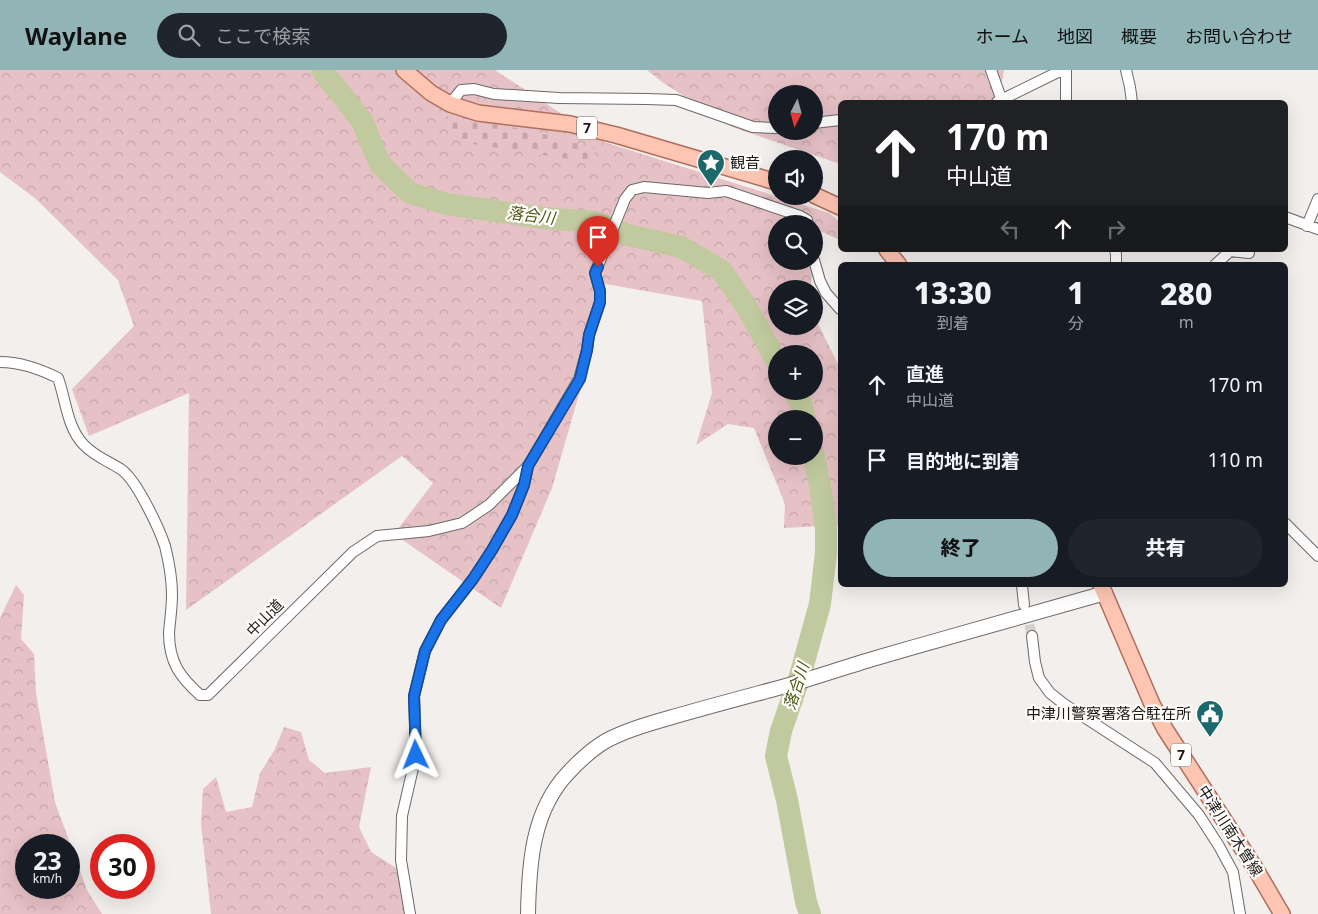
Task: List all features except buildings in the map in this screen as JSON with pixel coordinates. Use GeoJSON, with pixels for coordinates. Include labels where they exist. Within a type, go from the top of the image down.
{"type":"FeatureCollection","features":[{"type":"Feature","properties":{"kind":"main road","name":"7"},"geometry":{"type":"LineString","coordinates":[[404,70],[431,94],[450,104],[478,113],[570,124],[616,134],[768,180]]}},
{"type":"Feature","properties":{"kind":"main road"},"geometry":{"type":"LineString","coordinates":[[823,199],[838,206]]}},
{"type":"Feature","properties":{"kind":"main road"},"geometry":{"type":"LineString","coordinates":[[889,252],[897,262]]}},
{"type":"Feature","properties":{"kind":"main road","name":"中津川南木曽線"},"geometry":{"type":"LineString","coordinates":[[1103,589],[1152,704],[1165,729],[1255,868],[1282,914]]}},
{"type":"Feature","properties":{"kind":"street"},"geometry":{"type":"LineString","coordinates":[[991,70],[999,100]]}},
{"type":"Feature","properties":{"kind":"street"},"geometry":{"type":"LineString","coordinates":[[1004,100],[1062,70]]}},
{"type":"Feature","properties":{"kind":"street"},"geometry":{"type":"LineString","coordinates":[[1066,70],[1066,100]]}},
{"type":"Feature","properties":{"kind":"street"},"geometry":{"type":"LineString","coordinates":[[1126,70],[1132,100]]}},
{"type":"Feature","properties":{"kind":"street"},"geometry":{"type":"LineString","coordinates":[[450,104],[461,90],[474,89],[494,94],[559,98],[676,100],[753,127],[768,128]]}},
{"type":"Feature","properties":{"kind":"street"},"geometry":{"type":"LineString","coordinates":[[823,122],[838,120]]}},
{"type":"Feature","properties":{"kind":"street","name":"中山道"},"geometry":{"type":"LineString","coordinates":[[0,362],[29,366],[58,378],[73,431],[84,446],[124,472],[138,489],[164,545],[169,566],[172,595],[169,634],[171,652],[185,682],[200,695],[208,695],[353,552],[377,536],[429,531],[462,523],[489,505],[528,466],[580,379],[589,335],[600,302],[600,291],[595,273],[625,199],[632,190],[644,187],[708,193],[726,191],[797,215]]}},
{"type":"Feature","properties":{"kind":"street"},"geometry":{"type":"LineString","coordinates":[[1307,226],[1318,199]]}},
{"type":"Feature","properties":{"kind":"street"},"geometry":{"type":"LineString","coordinates":[[1288,219],[1318,229]]}},
{"type":"Feature","properties":{"kind":"street"},"geometry":{"type":"LineString","coordinates":[[1218,262],[1229,252]]}},
{"type":"Feature","properties":{"kind":"street"},"geometry":{"type":"LineString","coordinates":[[1240,252],[1249,253]]}},
{"type":"Feature","properties":{"kind":"street"},"geometry":{"type":"LineString","coordinates":[[817,270],[826,294],[838,307]]}},
{"type":"Feature","properties":{"kind":"street"},"geometry":{"type":"LineString","coordinates":[[410,914],[401,860],[402,816],[416,755],[414,696],[425,651],[441,620],[473,579],[512,515],[524,485],[528,466]]}},
{"type":"Feature","properties":{"kind":"street"},"geometry":{"type":"LineString","coordinates":[[1288,526],[1318,556]]}},
{"type":"Feature","properties":{"kind":"street"},"geometry":{"type":"LineString","coordinates":[[1022,587],[1024,605]]}},
{"type":"Feature","properties":{"kind":"street"},"geometry":{"type":"LineString","coordinates":[[528,914],[530,865],[536,830],[543,811],[567,774],[594,749],[614,736],[704,707],[782,687],[1103,589]]}},
{"type":"Feature","properties":{"kind":"street"},"geometry":{"type":"LineString","coordinates":[[1032,636],[1039,678],[1050,693],[1155,763],[1199,815],[1233,872],[1240,914]]}},
{"type":"Feature","properties":{"kind":"green space"},"geometry":{"type":"Polygon","coordinates":[[[0,70],[495,70],[604,142],[768,194],[768,205],[804,205],[829,213],[838,220],[838,239],[823,232],[823,215],[768,215],[768,270],[813,270],[811,280],[768,280],[768,335],[823,334],[838,364],[838,525],[784,528],[785,504],[769,465],[823,465],[823,410],[768,410],[768,462],[754,428],[728,424],[696,445],[712,393],[702,301],[600,283],[586,326],[582,384],[552,488],[501,608],[394,534],[433,483],[402,456],[186,610],[189,393],[89,436],[72,389],[134,326],[118,280],[36,199],[0,172],[0,70]]]}},
{"type":"Feature","properties":{"kind":"green space"},"geometry":{"type":"Polygon","coordinates":[[[647,70],[1004,70],[998,100],[838,100],[838,163],[823,158],[823,150],[799,150],[770,140],[823,140],[823,85],[768,85],[768,139],[732,127],[662,82],[647,70]]]}},
{"type":"Feature","properties":{"kind":"green space"},"geometry":{"type":"Polygon","coordinates":[[[449,112],[486,123],[529,130],[596,149],[593,163],[467,143],[444,122],[449,112]]]}},
{"type":"Feature","properties":{"kind":"green space"},"geometry":{"type":"Polygon","coordinates":[[[16,585],[24,595],[21,639],[34,654],[36,693],[55,802],[67,834],[15,834],[15,899],[80,899],[80,871],[90,899],[93,899],[102,914],[0,914],[0,618],[16,585]]]}},
{"type":"Feature","properties":{"kind":"green space"},"geometry":{"type":"Polygon","coordinates":[[[284,727],[301,732],[309,760],[325,773],[371,767],[359,827],[371,852],[404,873],[406,914],[211,914],[201,824],[203,789],[216,777],[226,812],[252,807],[260,773],[274,751],[284,727]]]}},
{"type":"Feature","properties":{"kind":"waterway","name":"落合川"},"geometry":{"type":"LineString","coordinates":[[322,70],[362,121],[380,164],[410,193],[447,204],[543,218],[594,222],[628,235],[681,247],[722,271],[746,306],[768,346]]}},
{"type":"Feature","properties":{"kind":"waterway","name":"落合川"},"geometry":{"type":"LineString","coordinates":[[799,400],[803,410]]}},
{"type":"Feature","properties":{"kind":"waterway","name":"落合川"},"geometry":{"type":"LineString","coordinates":[[810,914],[776,756],[781,731],[800,676],[820,604],[826,553],[826,529],[816,465]]}},
{"type":"Feature","properties":{"kind":"tunnel"},"geometry":{"type":"LineString","coordinates":[[1026,610],[1032,636]]}},
{"type":"Feature","properties":{"kind":"place","name":"観音"},"geometry":{"type":"Point","coordinates":[711,187]}},
{"type":"Feature","properties":{"kind":"place","name":"中津川警察署落合駐在所"},"geometry":{"type":"Point","coordinates":[1210,738]}},
{"type":"Feature","properties":{"kind":"route"},"geometry":{"type":"LineString","coordinates":[[416,755],[414,696],[425,651],[441,620],[473,579],[512,515],[524,485],[528,466],[580,379],[589,335],[600,302],[600,291],[595,273],[598,267]]}}]}
